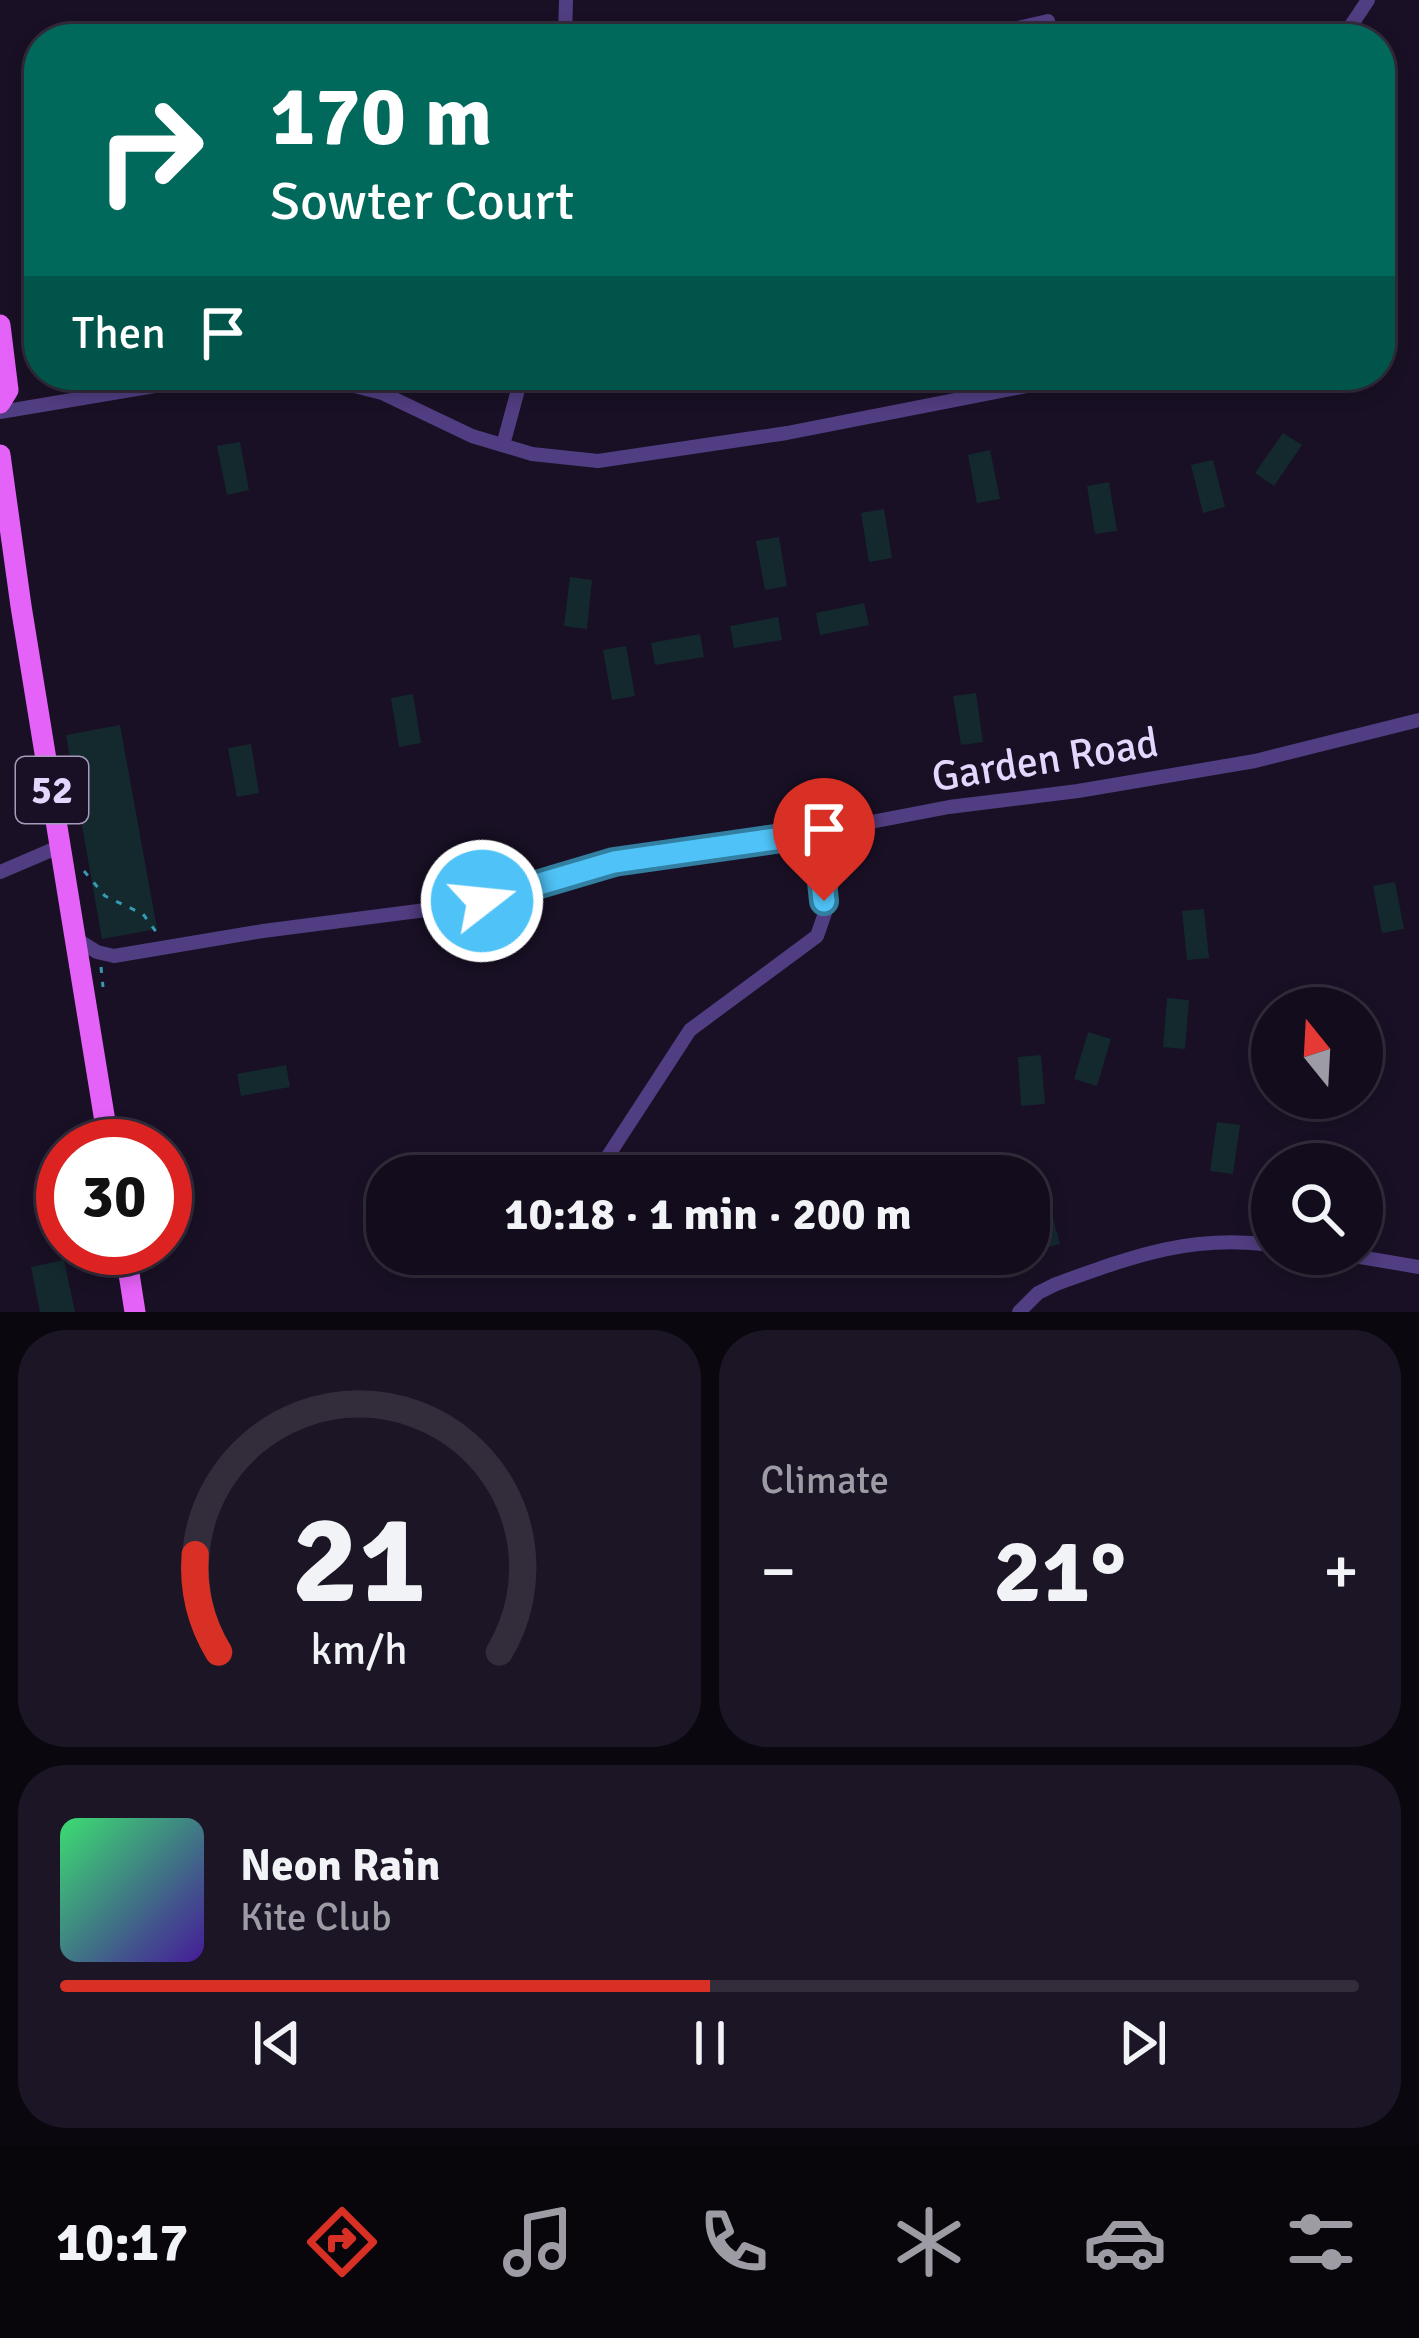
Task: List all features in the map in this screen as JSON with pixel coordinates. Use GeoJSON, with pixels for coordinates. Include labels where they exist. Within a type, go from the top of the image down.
{"type":"FeatureCollection","features":[{"type":"Feature","properties":{"kind":"main road"},"geometry":{"type":"LineString","coordinates":[[0,325],[8,390],[0,407]]}},
{"type":"Feature","properties":{"kind":"main road","name":"52"},"geometry":{"type":"LineString","coordinates":[[0,455],[105,1119]]}},
{"type":"Feature","properties":{"kind":"main road"},"geometry":{"type":"LineString","coordinates":[[129,1275],[135,1312]]}},
{"type":"Feature","properties":{"kind":"street"},"geometry":{"type":"LineString","coordinates":[[1035,24],[1048,21]]}},
{"type":"Feature","properties":{"kind":"street"},"geometry":{"type":"LineString","coordinates":[[0,407],[117,390]]}},
{"type":"Feature","properties":{"kind":"street"},"geometry":{"type":"LineString","coordinates":[[370,390],[472,436],[566,460],[632,459],[1018,390]]}},
{"type":"Feature","properties":{"kind":"street"},"geometry":{"type":"LineString","coordinates":[[503,445],[518,390]]}},
{"type":"Feature","properties":{"kind":"street","name":"Garden Road"},"geometry":{"type":"LineString","coordinates":[[114,956],[457,906],[614,862],[1255,761],[1419,721]]}},
{"type":"Feature","properties":{"kind":"street"},"geometry":{"type":"LineString","coordinates":[[609,1155],[691,1030],[817,936],[825,913],[817,833]]}},
{"type":"Feature","properties":{"kind":"street"},"geometry":{"type":"LineString","coordinates":[[0,872],[61,846]]}},
{"type":"Feature","properties":{"kind":"street"},"geometry":{"type":"LineString","coordinates":[[76,939],[114,956]]}},
{"type":"Feature","properties":{"kind":"street"},"geometry":{"type":"LineString","coordinates":[[84,985],[114,956]]}},
{"type":"Feature","properties":{"kind":"street"},"geometry":{"type":"LineString","coordinates":[[1019,1312],[1038,1293],[1056,1284],[1177,1244],[1205,1240],[1251,1243]]}},
{"type":"Feature","properties":{"kind":"street"},"geometry":{"type":"LineString","coordinates":[[1383,1261],[1419,1267]]}},
{"type":"Feature","properties":{"kind":"path"},"geometry":{"type":"LineString","coordinates":[[83,869],[105,896],[143,914],[169,946]]}},
{"type":"Feature","properties":{"kind":"green space"},"geometry":{"type":"Polygon","coordinates":[[[1283,433],[1302,445],[1274,486],[1255,473],[1283,433]]]}},
{"type":"Feature","properties":{"kind":"green space"},"geometry":{"type":"Polygon","coordinates":[[[240,442],[249,490],[227,495],[217,446],[240,442]]]}},
{"type":"Feature","properties":{"kind":"green space"},"geometry":{"type":"Polygon","coordinates":[[[990,450],[1000,499],[977,503],[968,455],[990,450]]]}},
{"type":"Feature","properties":{"kind":"green space"},"geometry":{"type":"Polygon","coordinates":[[[1213,460],[1225,507],[1203,513],[1191,465],[1213,460]]]}},
{"type":"Feature","properties":{"kind":"green space"},"geometry":{"type":"Polygon","coordinates":[[[1109,482],[1117,531],[1095,534],[1087,486],[1109,482]]]}},
{"type":"Feature","properties":{"kind":"green space"},"geometry":{"type":"Polygon","coordinates":[[[884,509],[892,558],[869,562],[861,513],[884,509]]]}},
{"type":"Feature","properties":{"kind":"green space"},"geometry":{"type":"Polygon","coordinates":[[[779,537],[787,586],[765,590],[756,541],[779,537]]]}},
{"type":"Feature","properties":{"kind":"green space"},"geometry":{"type":"Polygon","coordinates":[[[570,577],[592,580],[587,629],[564,626],[570,577]]]}},
{"type":"Feature","properties":{"kind":"green space"},"geometry":{"type":"Polygon","coordinates":[[[864,603],[869,625],[820,635],[816,613],[864,603]]]}},
{"type":"Feature","properties":{"kind":"green space"},"geometry":{"type":"Polygon","coordinates":[[[778,617],[782,640],[734,648],[730,626],[778,617]]]}},
{"type":"Feature","properties":{"kind":"green space"},"geometry":{"type":"Polygon","coordinates":[[[700,634],[704,657],[655,665],[651,643],[700,634]]]}},
{"type":"Feature","properties":{"kind":"green space"},"geometry":{"type":"Polygon","coordinates":[[[626,646],[635,696],[612,700],[603,650],[626,646]]]}},
{"type":"Feature","properties":{"kind":"green space"},"geometry":{"type":"Polygon","coordinates":[[[976,693],[983,742],[961,745],[953,696],[976,693]]]}},
{"type":"Feature","properties":{"kind":"green space"},"geometry":{"type":"Polygon","coordinates":[[[413,694],[421,743],[399,747],[391,698],[413,694]]]}},
{"type":"Feature","properties":{"kind":"green space"},"geometry":{"type":"Polygon","coordinates":[[[120,725],[157,929],[102,939],[66,735],[120,725]]]}},
{"type":"Feature","properties":{"kind":"green space"},"geometry":{"type":"Polygon","coordinates":[[[251,744],[259,793],[237,797],[228,748],[251,744]]]}},
{"type":"Feature","properties":{"kind":"green space"},"geometry":{"type":"Polygon","coordinates":[[[1395,882],[1404,929],[1382,933],[1373,886],[1395,882]]]}},
{"type":"Feature","properties":{"kind":"green space"},"geometry":{"type":"Polygon","coordinates":[[[1204,909],[1209,958],[1187,960],[1182,911],[1204,909]]]}},
{"type":"Feature","properties":{"kind":"green space"},"geometry":{"type":"Polygon","coordinates":[[[1167,998],[1189,1000],[1185,1049],[1163,1047],[1167,998]]]}},
{"type":"Feature","properties":{"kind":"green space"},"geometry":{"type":"Polygon","coordinates":[[[1088,1032],[1111,1039],[1097,1086],[1074,1079],[1088,1032]]]}},
{"type":"Feature","properties":{"kind":"green space"},"geometry":{"type":"Polygon","coordinates":[[[1041,1055],[1045,1104],[1021,1106],[1018,1057],[1041,1055]]]}},
{"type":"Feature","properties":{"kind":"green space"},"geometry":{"type":"Polygon","coordinates":[[[286,1065],[290,1087],[241,1096],[237,1074],[286,1065]]]}},
{"type":"Feature","properties":{"kind":"green space"},"geometry":{"type":"Polygon","coordinates":[[[1217,1122],[1240,1125],[1233,1174],[1210,1171],[1217,1122]]]}},
{"type":"Feature","properties":{"kind":"green space"},"geometry":{"type":"Polygon","coordinates":[[[1050,1207],[1060,1244],[1050,1247],[1050,1207]]]}},
{"type":"Feature","properties":{"kind":"green space"},"geometry":{"type":"Polygon","coordinates":[[[36,1266],[36,1275],[67,1275],[75,1312],[40,1312],[31,1267],[36,1266]]]}},
{"type":"Feature","properties":{"kind":"route"},"geometry":{"type":"LineString","coordinates":[[482,901],[614,862],[817,833],[824,901]]}}]}
